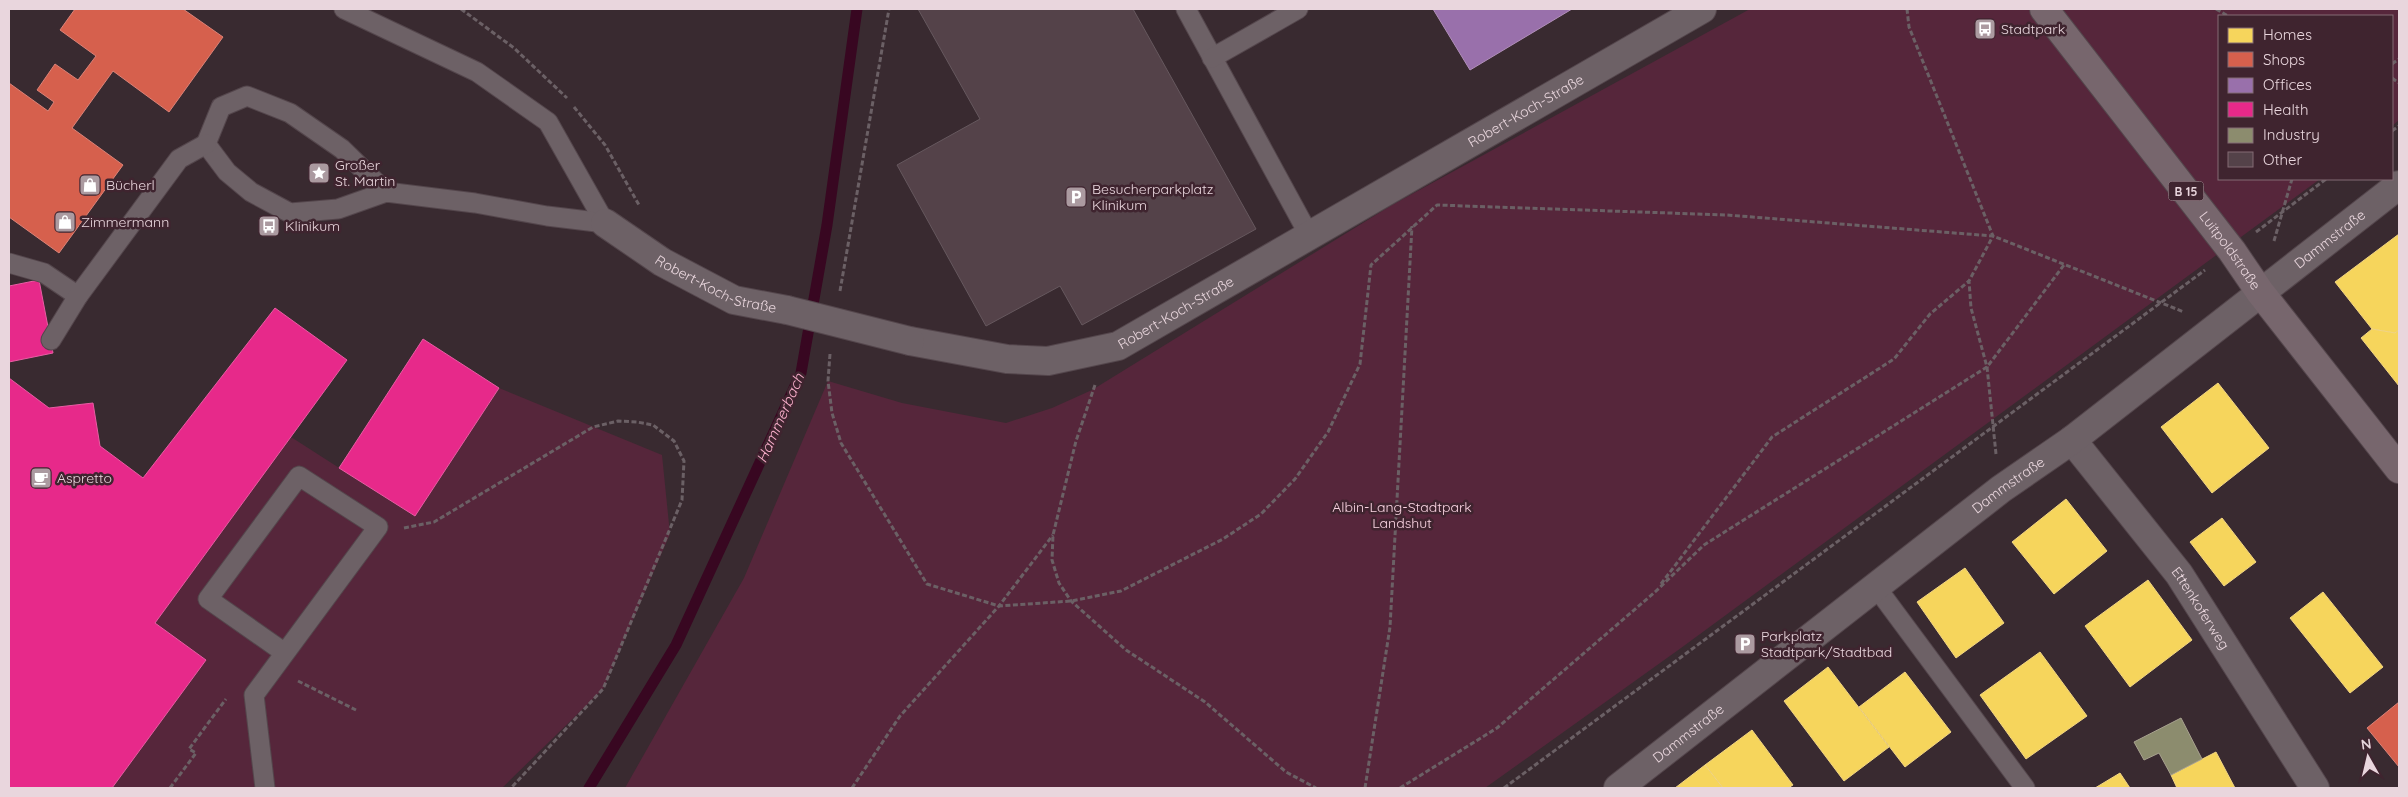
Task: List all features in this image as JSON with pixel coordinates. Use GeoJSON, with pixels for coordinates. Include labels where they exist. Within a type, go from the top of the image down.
{"type":"FeatureCollection","features":[{"type":"Feature","properties":{"kind":"main road","name":"Luitpoldstraße"},"geometry":{"type":"LineString","coordinates":[[2044,9],[2232,251],[2260,292],[2399,469]]}},
{"type":"Feature","properties":{"kind":"street","name":"Robert-Koch-Straße"},"geometry":{"type":"LineString","coordinates":[[605,223],[662,262],[734,300],[787,310],[910,341],[1007,359],[1048,361],[1118,346],[1702,9]]}},
{"type":"Feature","properties":{"kind":"street","name":"Dammstraße"},"geometry":{"type":"LineString","coordinates":[[1618,788],[2001,489],[2072,440],[2399,185]]}},
{"type":"Feature","properties":{"kind":"street","name":"Ettenkoferweg"},"geometry":{"type":"LineString","coordinates":[[2072,440],[2179,574],[2316,788]]}},
{"type":"Feature","properties":{"kind":"lane"},"geometry":{"type":"LineString","coordinates":[[1186,9],[1309,235]]}},
{"type":"Feature","properties":{"kind":"lane"},"geometry":{"type":"LineString","coordinates":[[1212,58],[1298,9]]}},
{"type":"Feature","properties":{"kind":"lane"},"geometry":{"type":"LineString","coordinates":[[344,10],[477,72],[548,122],[605,223]]}},
{"type":"Feature","properties":{"kind":"lane"},"geometry":{"type":"LineString","coordinates":[[50,340],[78,296],[179,159],[206,144],[221,107],[247,96],[290,113],[342,149],[386,192]]}},
{"type":"Feature","properties":{"kind":"lane"},"geometry":{"type":"LineString","coordinates":[[206,144],[227,172],[251,192],[290,213],[338,209],[386,192],[475,203],[547,216],[605,223]]}},
{"type":"Feature","properties":{"kind":"lane"},"geometry":{"type":"LineString","coordinates":[[9,263],[44,273],[78,296]]}},
{"type":"Feature","properties":{"kind":"lane"},"geometry":{"type":"LineString","coordinates":[[265,788],[254,695],[285,653],[378,527],[299,476],[208,599],[285,653]]}},
{"type":"Feature","properties":{"kind":"lane"},"geometry":{"type":"LineString","coordinates":[[1876,587],[2025,788]]}},
{"type":"Feature","properties":{"kind":"path"},"geometry":{"type":"LineString","coordinates":[[1655,592],[1772,438],[1894,359],[1930,314],[1970,281],[1993,236],[1909,27],[1907,9]]}},
{"type":"Feature","properties":{"kind":"path"},"geometry":{"type":"LineString","coordinates":[[2292,180],[2283,210],[2325,180]]}},
{"type":"Feature","properties":{"kind":"path"},"geometry":{"type":"LineString","coordinates":[[999,606],[1071,601],[1121,591],[1224,539],[1260,514],[1295,479],[1328,432],[1360,364],[1372,265],[1412,226],[1437,205],[1727,214],[1993,236],[2161,303],[1504,788]]}},
{"type":"Feature","properties":{"kind":"path"},"geometry":{"type":"LineString","coordinates":[[1365,788],[1390,627],[1412,226]]}},
{"type":"Feature","properties":{"kind":"path"},"geometry":{"type":"LineString","coordinates":[[1400,788],[1497,728],[1655,592],[1704,545],[1988,366],[2064,265]]}},
{"type":"Feature","properties":{"kind":"path"},"geometry":{"type":"LineString","coordinates":[[1970,281],[1971,308],[1988,366],[2001,489]]}},
{"type":"Feature","properties":{"kind":"path"},"geometry":{"type":"LineString","coordinates":[[1118,346],[1092,390],[1076,441],[1054,535],[1052,560],[1060,583],[1071,601],[1126,650],[1205,702],[1286,772],[1316,788]]}},
{"type":"Feature","properties":{"kind":"path"},"geometry":{"type":"LineString","coordinates":[[378,527],[393,530],[434,522],[593,427],[618,421],[637,422],[653,425],[674,441],[684,461],[682,500],[603,689],[512,788]]}},
{"type":"Feature","properties":{"kind":"path"},"geometry":{"type":"LineString","coordinates":[[852,788],[900,716],[999,606],[1054,535]]}},
{"type":"Feature","properties":{"kind":"path"},"geometry":{"type":"LineString","coordinates":[[298,681],[356,710]]}},
{"type":"Feature","properties":{"kind":"path"},"geometry":{"type":"LineString","coordinates":[[170,788],[196,753],[189,749],[228,696]]}},
{"type":"Feature","properties":{"kind":"green space","name":"Albin-Lang-Stadtpark Landshut"},"geometry":{"type":"Polygon","coordinates":[[[1750,9],[2399,9],[2399,120],[2393,125],[2393,15],[2218,15],[2218,180],[2319,180],[1681,648],[1485,788],[625,788],[744,578],[828,381],[902,403],[1006,423],[1052,408],[1092,390],[1392,205],[1750,9]]]}},
{"type":"Feature","properties":{"kind":"green space"},"geometry":{"type":"Polygon","coordinates":[[[499,388],[662,455],[670,534],[603,689],[502,788],[112,788],[206,660],[155,623],[291,437],[414,516],[499,388]]]}},
{"type":"Feature","properties":{"kind":"building: Homes"},"geometry":{"type":"Polygon","coordinates":[[[2399,234],[2399,330],[2395,333],[2372,329],[2335,282],[2399,234]]]}},
{"type":"Feature","properties":{"kind":"building: Homes"},"geometry":{"type":"Polygon","coordinates":[[[2372,329],[2395,333],[2399,330],[2399,386],[2361,338],[2372,329]]]}},
{"type":"Feature","properties":{"kind":"building: Homes"},"geometry":{"type":"Polygon","coordinates":[[[2218,383],[2269,448],[2212,493],[2161,427],[2218,383]]]}},
{"type":"Feature","properties":{"kind":"building: Homes"},"geometry":{"type":"Polygon","coordinates":[[[2066,499],[2107,551],[2054,594],[2012,542],[2066,499]]]}},
{"type":"Feature","properties":{"kind":"building: Homes"},"geometry":{"type":"Polygon","coordinates":[[[2222,518],[2256,562],[2224,586],[2190,542],[2222,518]]]}},
{"type":"Feature","properties":{"kind":"building: Homes"},"geometry":{"type":"Polygon","coordinates":[[[1965,568],[2004,623],[1956,658],[1917,602],[1965,568]]]}},
{"type":"Feature","properties":{"kind":"building: Homes"},"geometry":{"type":"Polygon","coordinates":[[[2148,580],[2192,640],[2130,687],[2085,626],[2148,580]]]}},
{"type":"Feature","properties":{"kind":"building: Homes"},"geometry":{"type":"Polygon","coordinates":[[[2323,592],[2383,667],[2350,693],[2290,618],[2323,592]]]}},
{"type":"Feature","properties":{"kind":"building: Homes"},"geometry":{"type":"Polygon","coordinates":[[[2040,652],[2087,716],[2026,759],[1980,695],[2040,652]]]}},
{"type":"Feature","properties":{"kind":"building: Homes"},"geometry":{"type":"Polygon","coordinates":[[[1828,667],[1889,747],[1844,781],[1784,701],[1828,667]]]}},
{"type":"Feature","properties":{"kind":"building: Homes"},"geometry":{"type":"Polygon","coordinates":[[[1905,672],[1951,732],[1905,767],[1859,707],[1905,672]]]}},
{"type":"Feature","properties":{"kind":"building: Homes"},"geometry":{"type":"Polygon","coordinates":[[[1752,730],[1793,785],[1788,788],[1723,788],[1705,765],[1752,730]]]}},
{"type":"Feature","properties":{"kind":"building: Homes"},"geometry":{"type":"Polygon","coordinates":[[[2216,752],[2235,788],[2177,788],[2171,775],[2216,752]]]}},
{"type":"Feature","properties":{"kind":"building: Homes"},"geometry":{"type":"Polygon","coordinates":[[[1705,765],[1723,788],[1675,788],[1705,765]]]}},
{"type":"Feature","properties":{"kind":"building: Homes"},"geometry":{"type":"Polygon","coordinates":[[[2120,773],[2130,788],[2095,788],[2120,773]]]}},
{"type":"Feature","properties":{"kind":"building: Shops"},"geometry":{"type":"Polygon","coordinates":[[[75,9],[183,9],[223,37],[169,112],[113,71],[72,128],[123,165],[59,253],[9,217],[9,83],[48,111],[54,102],[37,90],[55,64],[78,80],[96,56],[60,30],[75,9]]]}},
{"type":"Feature","properties":{"kind":"building: Shops"},"geometry":{"type":"Polygon","coordinates":[[[2399,702],[2399,767],[2367,728],[2399,702]]]}},
{"type":"Feature","properties":{"kind":"building: Offices"},"geometry":{"type":"Polygon","coordinates":[[[1433,9],[1572,9],[1470,70],[1433,9]]]}},
{"type":"Feature","properties":{"kind":"building: Health"},"geometry":{"type":"Polygon","coordinates":[[[39,280],[53,353],[9,362],[9,286],[39,280]]]}},
{"type":"Feature","properties":{"kind":"building: Health"},"geometry":{"type":"Polygon","coordinates":[[[275,308],[347,360],[155,623],[206,660],[112,788],[9,788],[9,378],[49,408],[93,403],[100,446],[143,478],[275,308]]]}},
{"type":"Feature","properties":{"kind":"building: Health"},"geometry":{"type":"Polygon","coordinates":[[[423,339],[499,388],[415,516],[339,468],[423,339]]]}},
{"type":"Feature","properties":{"kind":"building: Industry"},"geometry":{"type":"Polygon","coordinates":[[[2181,718],[2202,759],[2171,775],[2159,753],[2144,760],[2134,742],[2181,718]]]}},
{"type":"Feature","properties":{"kind":"building: Other","name":"Besucherparkplatz Klinikum"},"geometry":{"type":"Polygon","coordinates":[[[918,9],[1133,9],[1256,229],[1082,325],[1060,286],[986,326],[897,165],[980,119],[918,9]]]}},
{"type":"Feature","properties":{"kind":"waterway","name":"Hammerbach"},"geometry":{"type":"LineString","coordinates":[[589,788],[676,645],[801,373],[827,225],[857,9]]}},
{"type":"Feature","properties":{"kind":"place","name":"Stadtpark"},"geometry":{"type":"Point","coordinates":[1985,29]}},
{"type":"Feature","properties":{"kind":"place","name":"Großer St. Martin"},"geometry":{"type":"Point","coordinates":[319,173]}},
{"type":"Feature","properties":{"kind":"place","name":"Bücherl"},"geometry":{"type":"Point","coordinates":[90,185]}},
{"type":"Feature","properties":{"kind":"place","name":"Besucherparkplatz Klinikum"},"geometry":{"type":"Point","coordinates":[1076,197]}},
{"type":"Feature","properties":{"kind":"place","name":"Zimmermann"},"geometry":{"type":"Point","coordinates":[65,222]}},
{"type":"Feature","properties":{"kind":"place","name":"Klinikum"},"geometry":{"type":"Point","coordinates":[269,226]}},
{"type":"Feature","properties":{"kind":"place","name":"Aspretto"},"geometry":{"type":"Point","coordinates":[41,478]}},
{"type":"Feature","properties":{"kind":"place","name":"Parkplatz Stadtpark/Stadtbad"},"geometry":{"type":"Point","coordinates":[1745,644]}}]}
